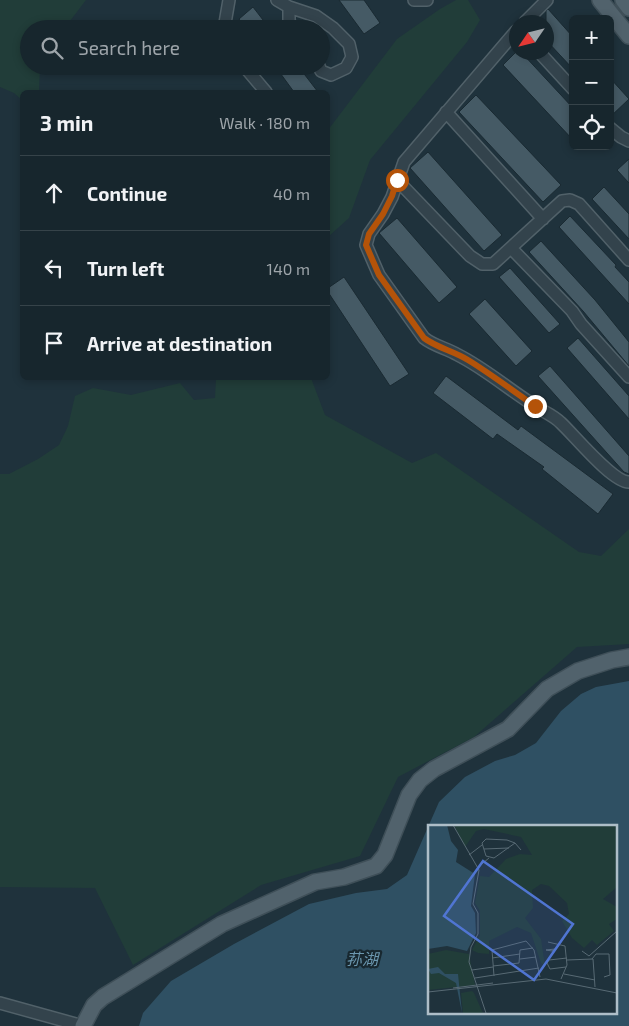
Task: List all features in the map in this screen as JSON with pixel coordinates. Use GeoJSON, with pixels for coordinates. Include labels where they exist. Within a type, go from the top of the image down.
{"type":"FeatureCollection","features":[{"type":"Feature","properties":{"kind":"main road"},"geometry":{"type":"LineString","coordinates":[[600,0],[629,36]]}},
{"type":"Feature","properties":{"kind":"main road"},"geometry":{"type":"LineString","coordinates":[[623,0],[629,8]]}},
{"type":"Feature","properties":{"kind":"main road"},"geometry":{"type":"LineString","coordinates":[[83,1026],[94,1005],[103,996],[222,924],[315,882],[344,877],[376,866],[385,855],[409,795],[420,780],[434,769],[508,729],[547,690],[578,671],[612,660],[629,657]]}},
{"type":"Feature","properties":{"kind":"lane"},"geometry":{"type":"LineString","coordinates":[[226,20],[229,0]]}},
{"type":"Feature","properties":{"kind":"lane"},"geometry":{"type":"LineString","coordinates":[[277,0],[322,20]]}},
{"type":"Feature","properties":{"kind":"lane"},"geometry":{"type":"LineString","coordinates":[[414,0],[427,0]]}},
{"type":"Feature","properties":{"kind":"lane"},"geometry":{"type":"LineString","coordinates":[[532,15],[547,0]]}},
{"type":"Feature","properties":{"kind":"lane"},"geometry":{"type":"LineString","coordinates":[[289,7],[289,20]]}},
{"type":"Feature","properties":{"kind":"lane"},"geometry":{"type":"LineString","coordinates":[[330,26],[349,44],[352,57],[346,68],[330,75]]}},
{"type":"Feature","properties":{"kind":"lane"},"geometry":{"type":"LineString","coordinates":[[509,39],[404,162],[392,196],[383,214],[369,234],[366,245],[379,275],[424,338],[433,345],[469,360],[528,402],[559,420],[612,476],[629,482]]}},
{"type":"Feature","properties":{"kind":"lane"},"geometry":{"type":"LineString","coordinates":[[547,60],[569,84]]}},
{"type":"Feature","properties":{"kind":"lane"},"geometry":{"type":"LineString","coordinates":[[252,75],[264,90]]}},
{"type":"Feature","properties":{"kind":"lane"},"geometry":{"type":"LineString","coordinates":[[446,112],[544,219]]}},
{"type":"Feature","properties":{"kind":"lane"},"geometry":{"type":"LineString","coordinates":[[614,131],[629,141]]}},
{"type":"Feature","properties":{"kind":"lane"},"geometry":{"type":"LineString","coordinates":[[397,180],[470,256],[482,264],[494,264],[562,202],[570,200],[579,204],[629,260]]}},
{"type":"Feature","properties":{"kind":"lane"},"geometry":{"type":"LineString","coordinates":[[511,248],[572,311],[581,324],[629,377]]}},
{"type":"Feature","properties":{"kind":"lane"},"geometry":{"type":"LineString","coordinates":[[0,1004],[83,1026]]}},
{"type":"Feature","properties":{"kind":"green space"},"geometry":{"type":"Polygon","coordinates":[[[0,0],[86,0],[71,20],[20,20],[20,75],[40,75],[39,90],[20,90],[20,98],[14,93],[0,87],[0,0]]]}},
{"type":"Feature","properties":{"kind":"green space"},"geometry":{"type":"Polygon","coordinates":[[[456,0],[468,0],[480,20],[467,42],[370,160],[349,218],[330,235],[330,127],[397,39],[456,0]]]}},
{"type":"Feature","properties":{"kind":"green space"},"geometry":{"type":"Polygon","coordinates":[[[216,380],[312,380],[325,415],[412,463],[436,453],[579,552],[601,556],[629,529],[629,644],[577,647],[474,737],[398,777],[360,856],[261,885],[133,965],[95,888],[0,887],[0,474],[9,474],[38,459],[59,445],[68,426],[75,396],[93,388],[131,395],[180,383],[194,400],[215,398],[216,380]]]}},
{"type":"Feature","properties":{"kind":"water","name":"荪湖"},"geometry":{"type":"Polygon","coordinates":[[[629,681],[629,1026],[139,1026],[143,1013],[171,981],[234,944],[309,904],[356,893],[387,889],[407,875],[428,827],[428,1014],[616,1014],[616,825],[429,825],[439,802],[465,777],[495,761],[515,755],[536,743],[561,711],[581,694],[596,687],[629,681]]]}},
{"type":"Feature","properties":{"kind":"building"},"geometry":{"type":"Polygon","coordinates":[[[339,0],[364,0],[380,23],[364,34],[339,0]]]}},
{"type":"Feature","properties":{"kind":"building"},"geometry":{"type":"Polygon","coordinates":[[[253,7],[263,20],[240,20],[253,7]]]}},
{"type":"Feature","properties":{"kind":"building"},"geometry":{"type":"Polygon","coordinates":[[[548,9],[553,15],[546,15],[548,9]]]}},
{"type":"Feature","properties":{"kind":"building"},"geometry":{"type":"Polygon","coordinates":[[[554,16],[569,33],[569,65],[554,49],[554,16]]]}},
{"type":"Feature","properties":{"kind":"building"},"geometry":{"type":"Polygon","coordinates":[[[509,59],[528,60],[569,104],[569,136],[503,65],[509,59]]]}},
{"type":"Feature","properties":{"kind":"building"},"geometry":{"type":"Polygon","coordinates":[[[282,75],[305,75],[316,90],[293,90],[282,75]]]}},
{"type":"Feature","properties":{"kind":"building"},"geometry":{"type":"Polygon","coordinates":[[[614,82],[629,99],[614,113],[614,82]]]}},
{"type":"Feature","properties":{"kind":"building"},"geometry":{"type":"Polygon","coordinates":[[[476,95],[561,185],[543,202],[459,112],[476,95]]]}},
{"type":"Feature","properties":{"kind":"building"},"geometry":{"type":"Polygon","coordinates":[[[428,152],[502,235],[484,251],[410,168],[428,152]]]}},
{"type":"Feature","properties":{"kind":"building"},"geometry":{"type":"Polygon","coordinates":[[[629,159],[629,183],[617,170],[629,159]]]}},
{"type":"Feature","properties":{"kind":"building"},"geometry":{"type":"Polygon","coordinates":[[[604,187],[629,214],[629,239],[592,199],[604,187]]]}},
{"type":"Feature","properties":{"kind":"building"},"geometry":{"type":"Polygon","coordinates":[[[570,216],[616,265],[615,267],[629,282],[629,304],[559,227],[570,216]]]}},
{"type":"Feature","properties":{"kind":"building"},"geometry":{"type":"Polygon","coordinates":[[[397,218],[457,287],[439,303],[379,233],[397,218]]]}},
{"type":"Feature","properties":{"kind":"building"},"geometry":{"type":"Polygon","coordinates":[[[541,241],[595,300],[629,342],[629,366],[583,311],[529,252],[541,241]]]}},
{"type":"Feature","properties":{"kind":"building"},"geometry":{"type":"Polygon","coordinates":[[[510,268],[560,324],[549,333],[499,277],[510,268]]]}},
{"type":"Feature","properties":{"kind":"building"},"geometry":{"type":"Polygon","coordinates":[[[344,277],[409,374],[390,386],[330,295],[330,287],[344,277]]]}},
{"type":"Feature","properties":{"kind":"building"},"geometry":{"type":"Polygon","coordinates":[[[485,299],[532,351],[516,366],[469,314],[485,299]]]}},
{"type":"Feature","properties":{"kind":"building"},"geometry":{"type":"Polygon","coordinates":[[[578,338],[629,396],[629,419],[567,348],[578,338]]]}},
{"type":"Feature","properties":{"kind":"building"},"geometry":{"type":"Polygon","coordinates":[[[550,366],[629,456],[629,474],[624,472],[538,376],[550,366]]]}},
{"type":"Feature","properties":{"kind":"building"},"geometry":{"type":"Polygon","coordinates":[[[446,376],[518,430],[521,426],[613,494],[598,514],[542,469],[544,467],[497,434],[493,439],[433,393],[446,376]]]}},
{"type":"Feature","properties":{"kind":"route"},"geometry":{"type":"LineString","coordinates":[[397,180],[392,196],[383,214],[369,234],[366,245],[379,275],[424,338],[433,345],[469,360],[535,406]]}}]}
